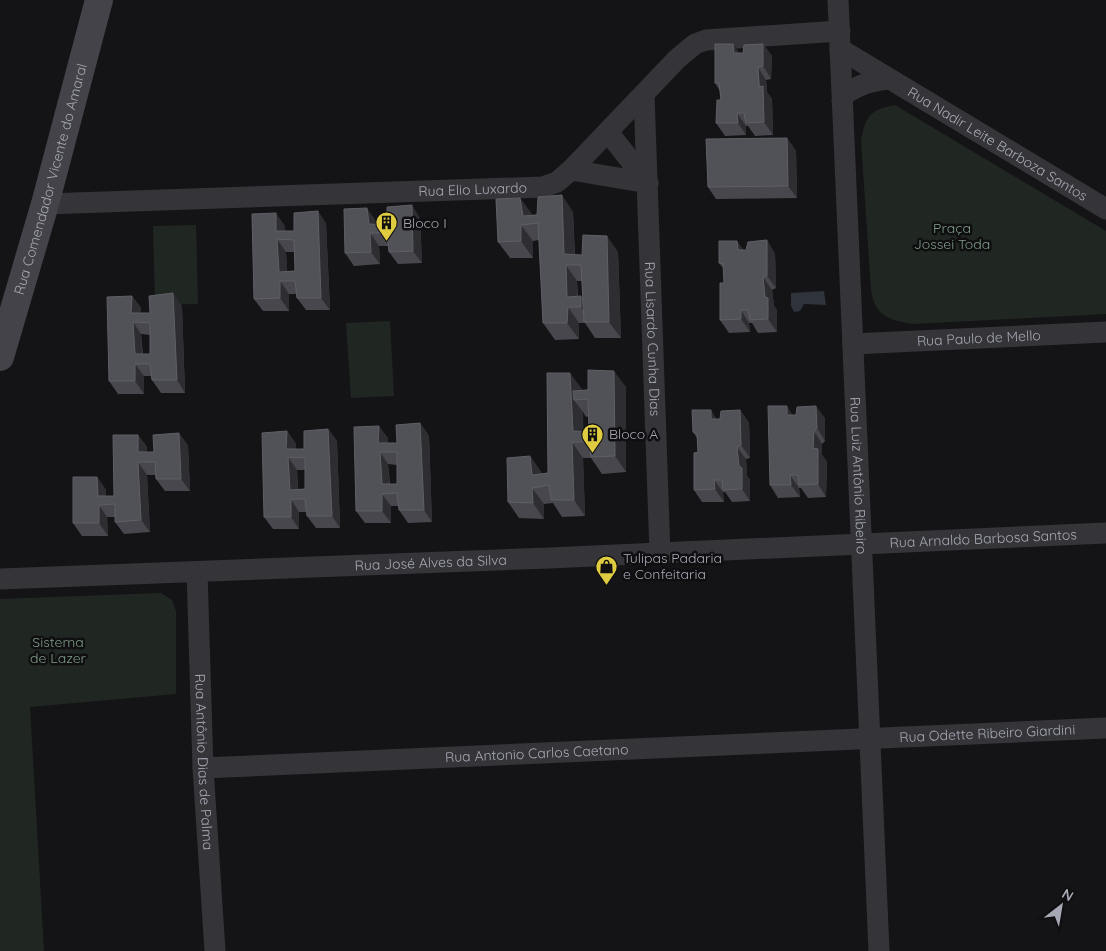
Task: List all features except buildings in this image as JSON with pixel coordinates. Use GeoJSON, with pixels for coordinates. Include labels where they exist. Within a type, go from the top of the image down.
{"type":"FeatureCollection","features":[{"type":"Feature","properties":{"kind":"main road","name":"Rua Comendador Vicente do Amaral"},"geometry":{"type":"LineString","coordinates":[[0,357],[45,204],[99,0]]}},
{"type":"Feature","properties":{"kind":"street","name":"Rua Luiz Antônio Ribeiro"},"geometry":{"type":"LineString","coordinates":[[838,0],[879,951]]}},
{"type":"Feature","properties":{"kind":"street","name":"Rua Elio Luxardo"},"geometry":{"type":"LineString","coordinates":[[45,204],[543,187],[557,182],[571,170],[685,52],[695,44],[706,40],[840,40]]}},
{"type":"Feature","properties":{"kind":"street","name":"Rua Nadir Leite Barboza Santos"},"geometry":{"type":"LineString","coordinates":[[840,40],[888,80],[1106,209]]}},
{"type":"Feature","properties":{"kind":"street"},"geometry":{"type":"LineString","coordinates":[[842,101],[844,94],[857,86],[870,81],[888,80]]}},
{"type":"Feature","properties":{"kind":"street","name":"Rua Lisardo Cunha Dias"},"geometry":{"type":"LineString","coordinates":[[644,94],[660,554]]}},
{"type":"Feature","properties":{"kind":"street"},"geometry":{"type":"LineString","coordinates":[[608,132],[648,184]]}},
{"type":"Feature","properties":{"kind":"street"},"geometry":{"type":"LineString","coordinates":[[571,170],[648,184]]}},
{"type":"Feature","properties":{"kind":"street","name":"Rua Paulo de Mello"},"geometry":{"type":"LineString","coordinates":[[853,344],[1106,332]]}},
{"type":"Feature","properties":{"kind":"street","name":"Rua Arnaldo Barbosa Santos"},"geometry":{"type":"LineString","coordinates":[[861,544],[1106,533]]}},
{"type":"Feature","properties":{"kind":"street","name":"Rua José Alves da Silva"},"geometry":{"type":"LineString","coordinates":[[0,579],[660,554],[861,544]]}},
{"type":"Feature","properties":{"kind":"street","name":"Rua Antônio Dias de Palma"},"geometry":{"type":"LineString","coordinates":[[197,572],[203,768],[215,951]]}},
{"type":"Feature","properties":{"kind":"street","name":"Rua Odette Ribeiro Giardini"},"geometry":{"type":"LineString","coordinates":[[869,739],[1106,728]]}},
{"type":"Feature","properties":{"kind":"street","name":"Rua Antonio Carlos Caetano"},"geometry":{"type":"LineString","coordinates":[[203,768],[869,739]]}},
{"type":"Feature","properties":{"kind":"green space","name":"Praça Jossei Toda"},"geometry":{"type":"Polygon","coordinates":[[[895,105],[1106,231],[1106,314],[913,324],[896,321],[879,311],[871,290],[861,140],[870,115],[879,109],[895,105]]]}},
{"type":"Feature","properties":{"kind":"green space"},"geometry":{"type":"Polygon","coordinates":[[[196,225],[198,304],[155,305],[153,226],[196,225]]]}},
{"type":"Feature","properties":{"kind":"green space"},"geometry":{"type":"Polygon","coordinates":[[[390,321],[394,396],[351,398],[346,323],[390,321]]]}},
{"type":"Feature","properties":{"kind":"green space","name":"Sistema de Lazer"},"geometry":{"type":"Polygon","coordinates":[[[161,593],[172,600],[176,611],[176,694],[30,707],[44,951],[0,951],[0,599],[161,593]]]}},
{"type":"Feature","properties":{"kind":"shaded area"},"geometry":{"type":"Polygon","coordinates":[[[824,291],[826,305],[804,304],[800,311],[794,312],[791,306],[791,293],[824,291]]]}},
{"type":"Feature","properties":{"kind":"place","name":"Bloco I"},"geometry":{"type":"Point","coordinates":[387,242]}},
{"type":"Feature","properties":{"kind":"place","name":"Bloco A"},"geometry":{"type":"Point","coordinates":[593,453]}},
{"type":"Feature","properties":{"kind":"place","name":"Tulipas Padaria e Confeitaria"},"geometry":{"type":"Point","coordinates":[607,585]}}]}
